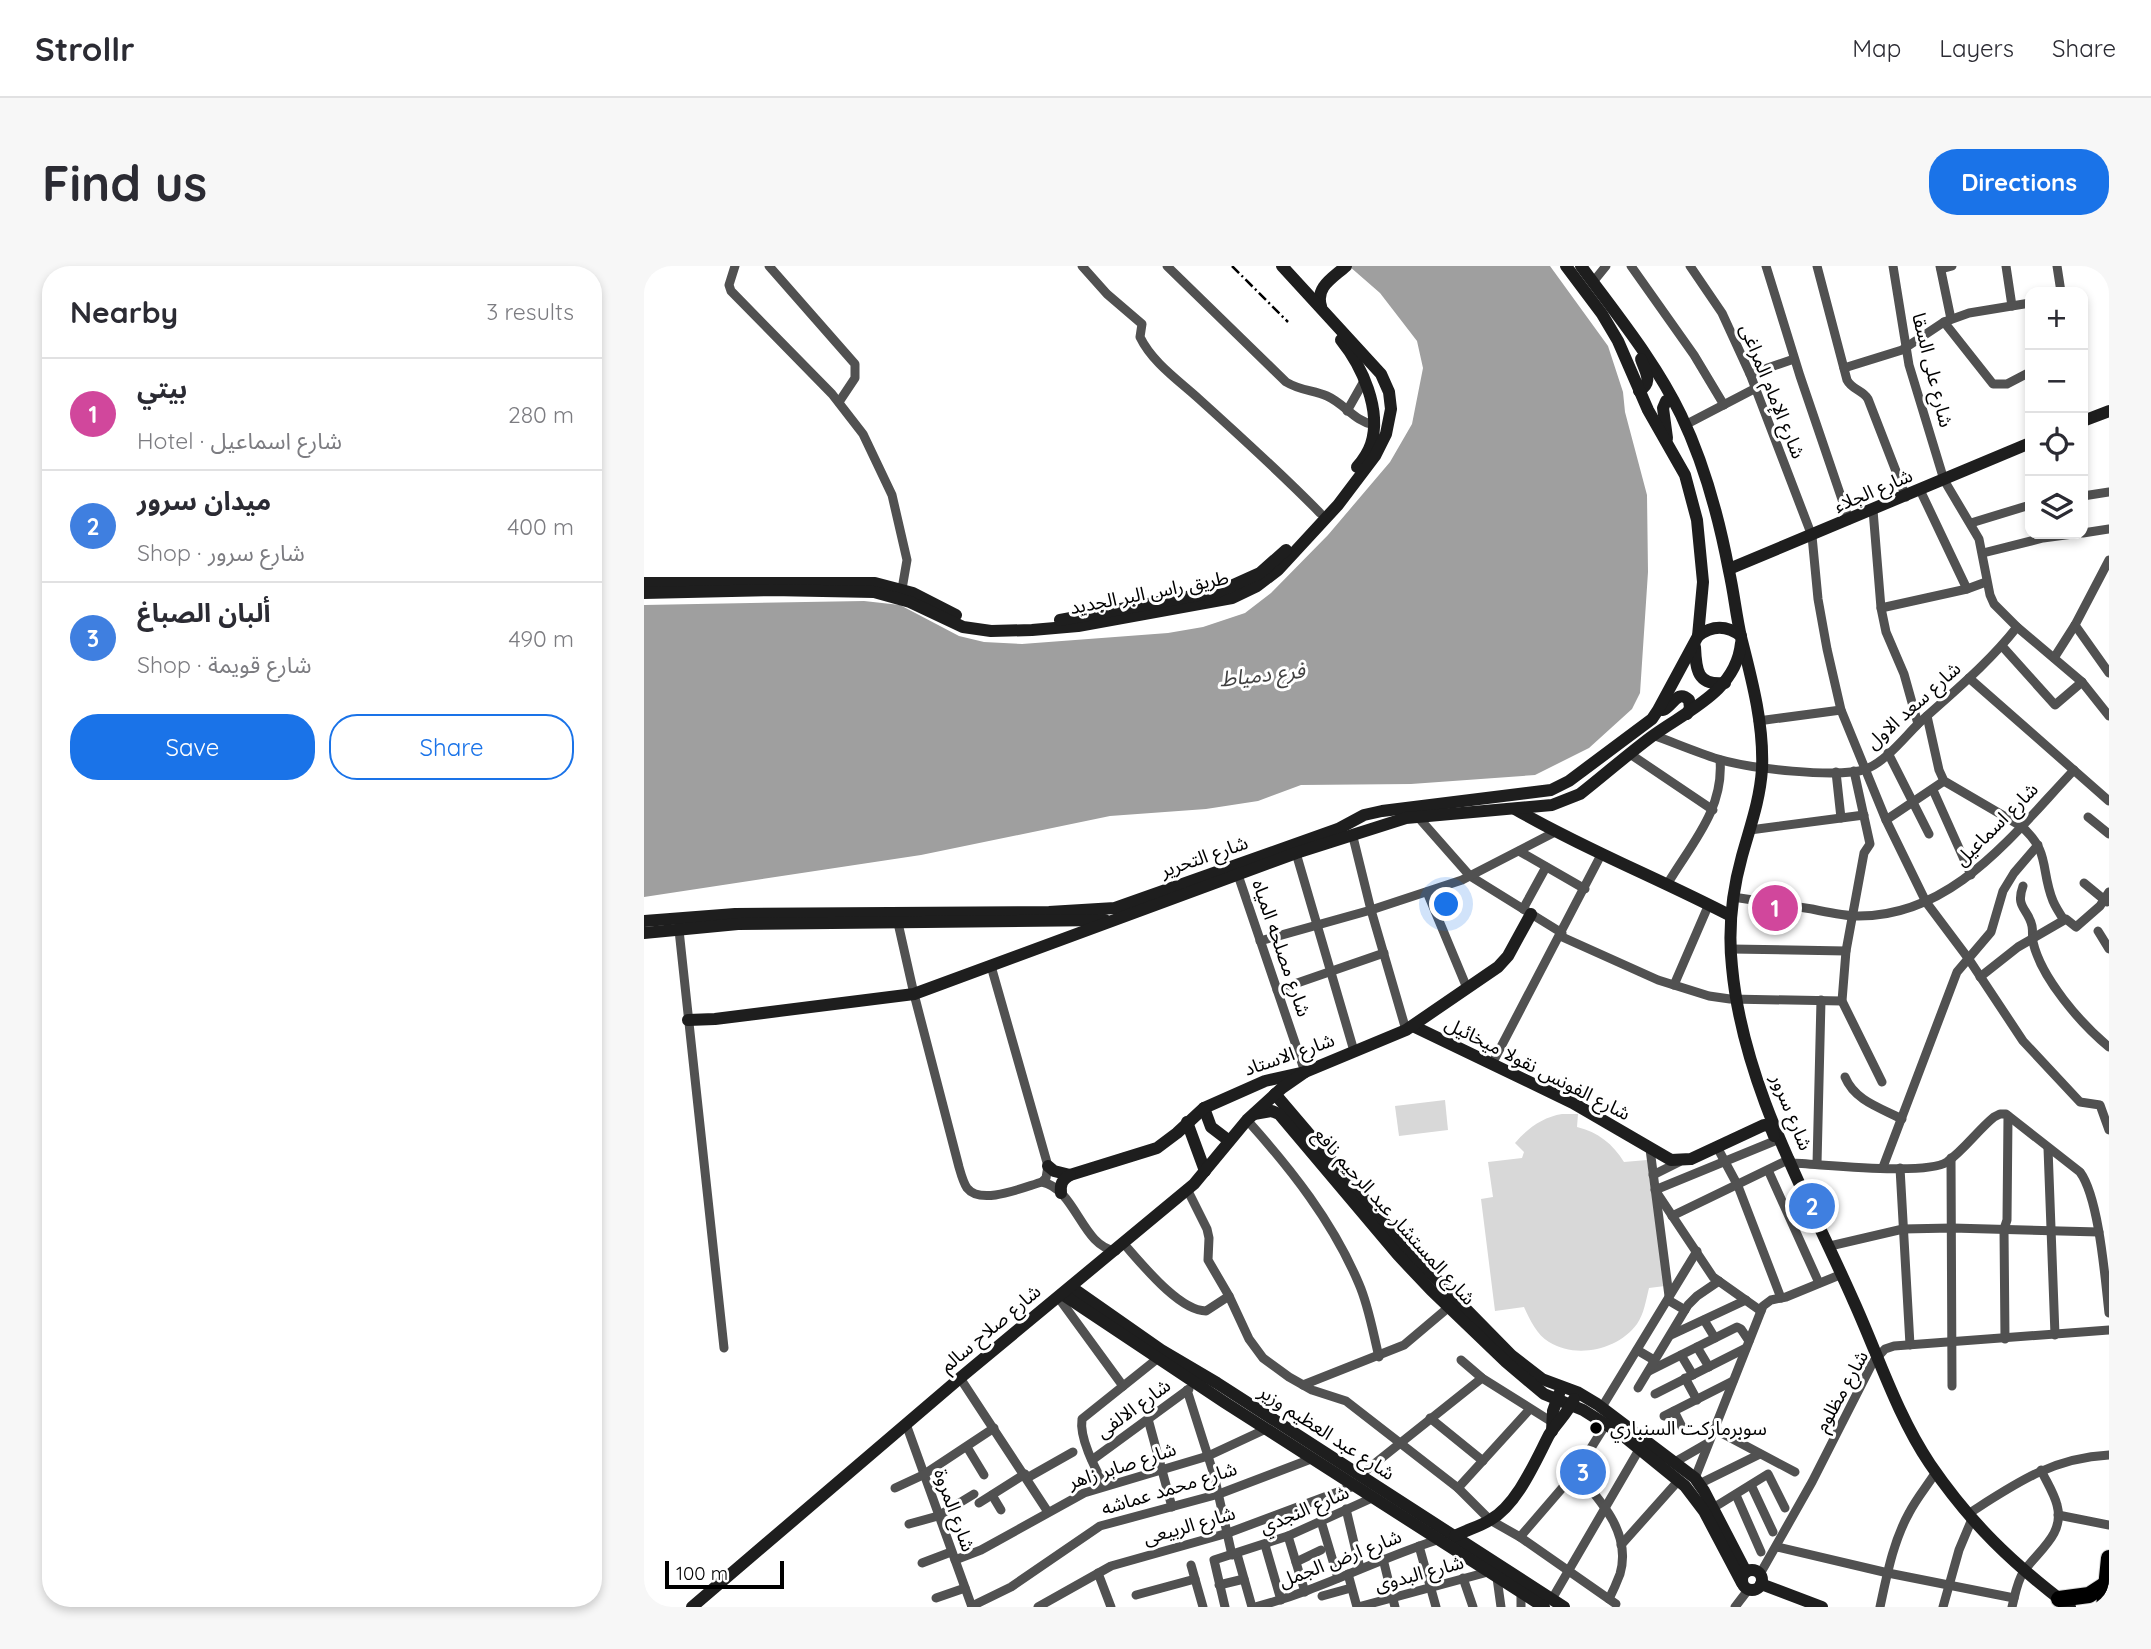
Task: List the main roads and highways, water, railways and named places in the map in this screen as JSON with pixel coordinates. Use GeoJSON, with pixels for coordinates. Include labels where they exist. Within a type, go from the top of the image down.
{"type":"FeatureCollection","features":[{"type":"Feature","properties":{"kind":"highway"},"geometry":{"type":"LineString","coordinates":[[2104,1607],[2109,1558]]}},
{"type":"Feature","properties":{"kind":"highway"},"geometry":{"type":"LineString","coordinates":[[2064,1603],[2089,1595],[2106,1584]]}},
{"type":"Feature","properties":{"kind":"water","name":"فرع دمياط"},"geometry":{"type":"Polygon","coordinates":[[[1349,266],[1550,266],[1608,346],[1623,392],[1625,412],[1647,495],[1648,572],[1640,693],[1632,709],[1589,748],[1535,775],[1411,784],[1301,785],[1258,801],[1206,809],[1110,816],[921,855],[644,897],[644,605],[864,601],[900,605],[959,636],[984,642],[1022,644],[1168,633],[1203,627],[1245,613],[1271,593],[1328,535],[1390,462],[1412,424],[1423,368],[1417,341],[1380,293],[1349,266]]]}},
{"type":"Feature","properties":{"kind":"railway"},"geometry":{"type":"LineString","coordinates":[[1232,266],[1288,322]]}},
{"type":"Feature","properties":{"kind":"place","name":"بيتي"},"geometry":{"type":"Point","coordinates":[1775,908]}},
{"type":"Feature","properties":{"kind":"place","name":"ميدان سرور"},"geometry":{"type":"Point","coordinates":[1812,1206]}},
{"type":"Feature","properties":{"kind":"place","name":"سوبرماركت السنباري"},"geometry":{"type":"Point","coordinates":[1596,1428]}},
{"type":"Feature","properties":{"kind":"place","name":"ألبان الصباغ"},"geometry":{"type":"Point","coordinates":[1583,1472]}}]}
